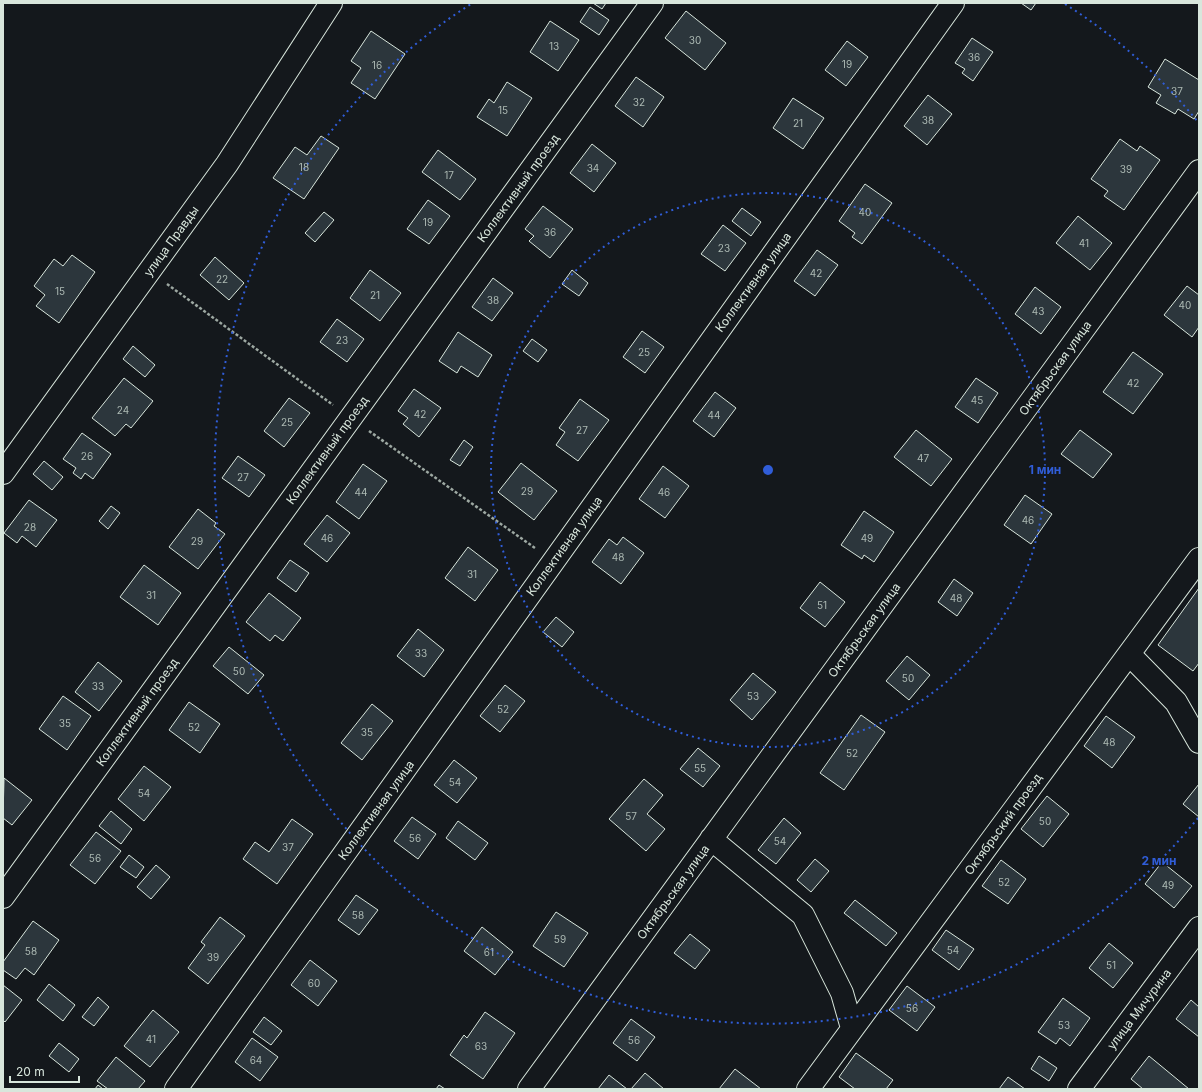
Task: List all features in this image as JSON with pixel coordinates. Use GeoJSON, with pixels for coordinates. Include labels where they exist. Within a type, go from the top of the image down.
{"type":"FeatureCollection","features":[{"type":"Feature","properties":{"kind":"street","name":"улица Правды"},"geometry":{"type":"LineString","coordinates":[[3,473],[227,164],[331,3]]}},
{"type":"Feature","properties":{"kind":"street","name":"Коллективный проезд"},"geometry":{"type":"LineString","coordinates":[[3,897],[652,3]]}},
{"type":"Feature","properties":{"kind":"street","name":"Коллективная улица"},"geometry":{"type":"LineString","coordinates":[[176,1089],[953,3]]}},
{"type":"Feature","properties":{"kind":"street","name":"Октябрьская улица"},"geometry":{"type":"LineString","coordinates":[[529,1089],[1199,171]]}},
{"type":"Feature","properties":{"kind":"street","name":"Октябрьский проезд"},"geometry":{"type":"LineString","coordinates":[[808,1089],[1199,560]]}},
{"type":"Feature","properties":{"kind":"street"},"geometry":{"type":"LineString","coordinates":[[1129,654],[1176,702],[1199,742]]}},
{"type":"Feature","properties":{"kind":"street"},"geometry":{"type":"LineString","coordinates":[[711,839],[803,914],[842,993],[852,1028]]}},
{"type":"Feature","properties":{"kind":"street","name":"улица Мичурина"},"geometry":{"type":"LineString","coordinates":[[1079,1089],[1199,928]]}},
{"type":"Feature","properties":{"kind":"building"},"geometry":{"type":"Polygon","coordinates":[[[593,3],[606,3],[602,9],[593,3]]]}},
{"type":"Feature","properties":{"kind":"building"},"geometry":{"type":"Polygon","coordinates":[[[1021,3],[1036,3],[1031,10],[1021,3]]]}},
{"type":"Feature","properties":{"kind":"building"},"geometry":{"type":"Polygon","coordinates":[[[590,7],[609,20],[599,35],[580,22],[590,7]]]}},
{"type":"Feature","properties":{"kind":"building"},"geometry":{"type":"Polygon","coordinates":[[[686,11],[726,43],[705,70],[665,38],[686,11]]]}},
{"type":"Feature","properties":{"kind":"building"},"geometry":{"type":"Polygon","coordinates":[[[550,21],[579,40],[558,71],[530,52],[550,21]]]}},
{"type":"Feature","properties":{"kind":"building"},"geometry":{"type":"Polygon","coordinates":[[[371,31],[405,54],[375,99],[351,83],[361,68],[351,61],[371,31]]]}},
{"type":"Feature","properties":{"kind":"building"},"geometry":{"type":"Polygon","coordinates":[[[972,38],[993,52],[973,81],[962,73],[965,69],[955,63],[972,38]]]}},
{"type":"Feature","properties":{"kind":"building"},"geometry":{"type":"Polygon","coordinates":[[[847,41],[868,57],[846,86],[825,70],[847,41]]]}},
{"type":"Feature","properties":{"kind":"building"},"geometry":{"type":"Polygon","coordinates":[[[1165,59],[1199,80],[1199,111],[1194,119],[1178,109],[1175,114],[1156,103],[1161,95],[1148,87],[1165,59]]]}},
{"type":"Feature","properties":{"kind":"building"},"geometry":{"type":"Polygon","coordinates":[[[636,77],[664,97],[643,127],[615,106],[636,77]]]}},
{"type":"Feature","properties":{"kind":"building"},"geometry":{"type":"Polygon","coordinates":[[[507,82],[532,98],[507,136],[477,117],[489,99],[494,103],[507,82]]]}},
{"type":"Feature","properties":{"kind":"building"},"geometry":{"type":"Polygon","coordinates":[[[928,95],[952,114],[927,145],[904,126],[928,95]]]}},
{"type":"Feature","properties":{"kind":"building"},"geometry":{"type":"Polygon","coordinates":[[[793,98],[824,118],[803,149],[773,128],[793,98]]]}},
{"type":"Feature","properties":{"kind":"building"},"geometry":{"type":"Polygon","coordinates":[[[321,136],[339,148],[304,199],[273,178],[295,147],[307,155],[321,136]]]}},
{"type":"Feature","properties":{"kind":"building"},"geometry":{"type":"Polygon","coordinates":[[[1120,139],[1137,151],[1140,146],[1160,160],[1124,210],[1104,196],[1108,191],[1091,179],[1120,139]]]}},
{"type":"Feature","properties":{"kind":"building"},"geometry":{"type":"Polygon","coordinates":[[[592,144],[616,163],[594,192],[570,173],[592,144]]]}},
{"type":"Feature","properties":{"kind":"building"},"geometry":{"type":"Polygon","coordinates":[[[438,150],[476,179],[460,200],[422,172],[438,150]]]}},
{"type":"Feature","properties":{"kind":"building"},"geometry":{"type":"Polygon","coordinates":[[[865,184],[892,203],[862,244],[852,237],[855,233],[839,221],[865,184]]]}},
{"type":"Feature","properties":{"kind":"building"},"geometry":{"type":"Polygon","coordinates":[[[428,200],[450,216],[429,244],[407,229],[428,200]]]}},
{"type":"Feature","properties":{"kind":"building"},"geometry":{"type":"Polygon","coordinates":[[[543,206],[573,229],[550,258],[529,241],[534,236],[525,229],[543,206]]]}},
{"type":"Feature","properties":{"kind":"building"},"geometry":{"type":"Polygon","coordinates":[[[742,208],[761,222],[751,236],[732,221],[742,208]]]}},
{"type":"Feature","properties":{"kind":"building"},"geometry":{"type":"Polygon","coordinates":[[[324,212],[334,220],[315,242],[305,233],[324,212]]]}},
{"type":"Feature","properties":{"kind":"building"},"geometry":{"type":"Polygon","coordinates":[[[1078,216],[1112,243],[1090,270],[1056,243],[1078,216]]]}},
{"type":"Feature","properties":{"kind":"building"},"geometry":{"type":"Polygon","coordinates":[[[723,225],[746,243],[725,271],[701,254],[723,225]]]}},
{"type":"Feature","properties":{"kind":"building"},"geometry":{"type":"Polygon","coordinates":[[[817,250],[838,265],[815,296],[794,281],[817,250]]]}},
{"type":"Feature","properties":{"kind":"building"},"geometry":{"type":"Polygon","coordinates":[[[72,255],[95,272],[59,323],[36,306],[45,295],[34,286],[54,259],[63,266],[72,255]]]}},
{"type":"Feature","properties":{"kind":"building"},"geometry":{"type":"Polygon","coordinates":[[[215,257],[244,283],[229,300],[200,275],[215,257]]]}},
{"type":"Feature","properties":{"kind":"building"},"geometry":{"type":"Polygon","coordinates":[[[370,270],[401,293],[380,321],[350,298],[370,270]]]}},
{"type":"Feature","properties":{"kind":"building"},"geometry":{"type":"Polygon","coordinates":[[[572,270],[588,283],[579,296],[562,284],[572,270]]]}},
{"type":"Feature","properties":{"kind":"building"},"geometry":{"type":"Polygon","coordinates":[[[493,278],[513,293],[492,321],[472,307],[493,278]]]}},
{"type":"Feature","properties":{"kind":"building"},"geometry":{"type":"Polygon","coordinates":[[[1187,286],[1199,295],[1199,327],[1192,337],[1164,315],[1187,286]]]}},
{"type":"Feature","properties":{"kind":"building"},"geometry":{"type":"Polygon","coordinates":[[[1035,287],[1061,307],[1041,334],[1015,314],[1035,287]]]}},
{"type":"Feature","properties":{"kind":"building"},"geometry":{"type":"Polygon","coordinates":[[[337,319],[364,339],[347,362],[320,342],[337,319]]]}},
{"type":"Feature","properties":{"kind":"building"},"geometry":{"type":"Polygon","coordinates":[[[642,331],[664,347],[645,373],[623,357],[642,331]]]}},
{"type":"Feature","properties":{"kind":"building"},"geometry":{"type":"Polygon","coordinates":[[[458,332],[492,355],[478,377],[461,366],[457,373],[439,361],[458,332]]]}},
{"type":"Feature","properties":{"kind":"building"},"geometry":{"type":"Polygon","coordinates":[[[532,339],[547,350],[538,362],[523,351],[532,339]]]}},
{"type":"Feature","properties":{"kind":"building"},"geometry":{"type":"Polygon","coordinates":[[[133,346],[155,365],[145,377],[123,359],[133,346]]]}},
{"type":"Feature","properties":{"kind":"building"},"geometry":{"type":"Polygon","coordinates":[[[1133,352],[1163,374],[1133,414],[1103,392],[1133,352]]]}},
{"type":"Feature","properties":{"kind":"building"},"geometry":{"type":"Polygon","coordinates":[[[124,378],[153,401],[131,428],[126,424],[115,436],[92,418],[124,378]]]}},
{"type":"Feature","properties":{"kind":"building"},"geometry":{"type":"Polygon","coordinates":[[[976,378],[998,393],[978,423],[955,407],[976,378]]]}},
{"type":"Feature","properties":{"kind":"building"},"geometry":{"type":"Polygon","coordinates":[[[414,389],[441,408],[419,437],[403,424],[408,418],[398,411],[414,389]]]}},
{"type":"Feature","properties":{"kind":"building"},"geometry":{"type":"Polygon","coordinates":[[[715,392],[736,408],[714,437],[693,421],[715,392]]]}},
{"type":"Feature","properties":{"kind":"building"},"geometry":{"type":"Polygon","coordinates":[[[289,398],[310,413],[284,447],[264,431],[289,398]]]}},
{"type":"Feature","properties":{"kind":"building"},"geometry":{"type":"Polygon","coordinates":[[[580,399],[609,420],[578,461],[556,445],[565,432],[559,428],[580,399]]]}},
{"type":"Feature","properties":{"kind":"building"},"geometry":{"type":"Polygon","coordinates":[[[916,430],[952,459],[931,486],[894,457],[916,430]]]}},
{"type":"Feature","properties":{"kind":"building"},"geometry":{"type":"Polygon","coordinates":[[[1080,430],[1112,454],[1093,478],[1061,454],[1080,430]]]}},
{"type":"Feature","properties":{"kind":"building"},"geometry":{"type":"Polygon","coordinates":[[[82,433],[111,454],[93,479],[85,473],[81,479],[73,473],[76,468],[63,459],[82,433]]]}},
{"type":"Feature","properties":{"kind":"building"},"geometry":{"type":"Polygon","coordinates":[[[464,440],[473,447],[460,466],[450,460],[464,440]]]}},
{"type":"Feature","properties":{"kind":"building"},"geometry":{"type":"Polygon","coordinates":[[[238,456],[265,475],[249,497],[222,478],[238,456]]]}},
{"type":"Feature","properties":{"kind":"building"},"geometry":{"type":"Polygon","coordinates":[[[44,461],[63,477],[52,490],[33,474],[44,461]]]}},
{"type":"Feature","properties":{"kind":"building"},"geometry":{"type":"Polygon","coordinates":[[[521,463],[557,491],[534,520],[498,492],[521,463]]]}},
{"type":"Feature","properties":{"kind":"building"},"geometry":{"type":"Polygon","coordinates":[[[363,464],[387,481],[359,519],[336,502],[363,464]]]}},
{"type":"Feature","properties":{"kind":"building"},"geometry":{"type":"Polygon","coordinates":[[[663,466],[689,486],[665,518],[639,499],[663,466]]]}},
{"type":"Feature","properties":{"kind":"building"},"geometry":{"type":"Polygon","coordinates":[[[1025,495],[1052,514],[1031,544],[1004,525],[1025,495]]]}},
{"type":"Feature","properties":{"kind":"building"},"geometry":{"type":"Polygon","coordinates":[[[29,500],[57,520],[36,547],[22,536],[17,543],[4,533],[29,500]]]}},
{"type":"Feature","properties":{"kind":"building"},"geometry":{"type":"Polygon","coordinates":[[[111,506],[120,513],[108,529],[99,521],[111,506]]]}},
{"type":"Feature","properties":{"kind":"building"},"geometry":{"type":"Polygon","coordinates":[[[198,509],[216,523],[214,526],[225,534],[198,569],[169,547],[198,509]]]}},
{"type":"Feature","properties":{"kind":"building"},"geometry":{"type":"Polygon","coordinates":[[[864,511],[894,532],[874,562],[864,555],[862,559],[841,545],[864,511]]]}},
{"type":"Feature","properties":{"kind":"building"},"geometry":{"type":"Polygon","coordinates":[[[327,515],[350,533],[327,562],[304,544],[327,515]]]}},
{"type":"Feature","properties":{"kind":"building"},"geometry":{"type":"Polygon","coordinates":[[[623,537],[644,553],[621,584],[592,562],[609,539],[617,545],[623,537]]]}},
{"type":"Feature","properties":{"kind":"building"},"geometry":{"type":"Polygon","coordinates":[[[468,547],[498,570],[475,601],[445,578],[468,547]]]}},
{"type":"Feature","properties":{"kind":"building"},"geometry":{"type":"Polygon","coordinates":[[[290,560],[309,573],[296,592],[277,578],[290,560]]]}},
{"type":"Feature","properties":{"kind":"building"},"geometry":{"type":"Polygon","coordinates":[[[144,565],[181,593],[158,625],[120,597],[144,565]]]}},
{"type":"Feature","properties":{"kind":"building"},"geometry":{"type":"Polygon","coordinates":[[[954,579],[973,593],[957,616],[938,602],[954,579]]]}},
{"type":"Feature","properties":{"kind":"building"},"geometry":{"type":"Polygon","coordinates":[[[820,582],[845,602],[825,627],[800,608],[820,582]]]}},
{"type":"Feature","properties":{"kind":"building"},"geometry":{"type":"Polygon","coordinates":[[[1199,588],[1199,663],[1193,671],[1158,645],[1199,588]]]}},
{"type":"Feature","properties":{"kind":"building"},"geometry":{"type":"Polygon","coordinates":[[[269,593],[301,618],[283,641],[275,635],[270,641],[246,622],[269,593]]]}},
{"type":"Feature","properties":{"kind":"building"},"geometry":{"type":"Polygon","coordinates":[[[556,617],[574,632],[562,647],[543,632],[556,617]]]}},
{"type":"Feature","properties":{"kind":"building"},"geometry":{"type":"Polygon","coordinates":[[[418,629],[444,650],[424,677],[397,656],[418,629]]]}},
{"type":"Feature","properties":{"kind":"building"},"geometry":{"type":"Polygon","coordinates":[[[229,647],[264,675],[248,694],[213,666],[229,647]]]}},
{"type":"Feature","properties":{"kind":"building"},"geometry":{"type":"Polygon","coordinates":[[[907,656],[930,675],[909,700],[886,681],[907,656]]]}},
{"type":"Feature","properties":{"kind":"building"},"geometry":{"type":"Polygon","coordinates":[[[98,662],[122,681],[99,711],[75,692],[98,662]]]}},
{"type":"Feature","properties":{"kind":"building"},"geometry":{"type":"Polygon","coordinates":[[[753,673],[776,692],[752,720],[730,700],[753,673]]]}},
{"type":"Feature","properties":{"kind":"building"},"geometry":{"type":"Polygon","coordinates":[[[505,685],[525,701],[500,732],[480,716],[505,685]]]}},
{"type":"Feature","properties":{"kind":"building"},"geometry":{"type":"Polygon","coordinates":[[[63,696],[91,716],[67,750],[39,729],[63,696]]]}},
{"type":"Feature","properties":{"kind":"building"},"geometry":{"type":"Polygon","coordinates":[[[189,702],[220,724],[200,753],[169,730],[189,702]]]}},
{"type":"Feature","properties":{"kind":"building"},"geometry":{"type":"Polygon","coordinates":[[[372,704],[393,721],[362,760],[341,743],[372,704]]]}},
{"type":"Feature","properties":{"kind":"building"},"geometry":{"type":"Polygon","coordinates":[[[861,715],[885,732],[844,790],[820,773],[861,715]]]}},
{"type":"Feature","properties":{"kind":"building"},"geometry":{"type":"Polygon","coordinates":[[[1106,716],[1135,737],[1112,768],[1084,746],[1106,716]]]}},
{"type":"Feature","properties":{"kind":"building"},"geometry":{"type":"Polygon","coordinates":[[[698,748],[720,766],[703,787],[680,769],[698,748]]]}},
{"type":"Feature","properties":{"kind":"building"},"geometry":{"type":"Polygon","coordinates":[[[454,760],[477,778],[457,803],[434,785],[454,760]]]}},
{"type":"Feature","properties":{"kind":"building"},"geometry":{"type":"Polygon","coordinates":[[[144,766],[171,787],[144,821],[118,799],[144,766]]]}},
{"type":"Feature","properties":{"kind":"building"},"geometry":{"type":"Polygon","coordinates":[[[4,778],[32,800],[12,825],[3,818],[4,778]]]}},
{"type":"Feature","properties":{"kind":"building"},"geometry":{"type":"Polygon","coordinates":[[[644,779],[663,795],[647,814],[665,829],[646,851],[609,819],[644,779]]]}},
{"type":"Feature","properties":{"kind":"building"},"geometry":{"type":"Polygon","coordinates":[[[1199,784],[1199,817],[1183,804],[1199,784]]]}},
{"type":"Feature","properties":{"kind":"building"},"geometry":{"type":"Polygon","coordinates":[[[1047,796],[1069,814],[1043,847],[1021,829],[1047,796]]]}},
{"type":"Feature","properties":{"kind":"building"},"geometry":{"type":"Polygon","coordinates":[[[111,811],[132,829],[121,844],[99,826],[111,811]]]}},
{"type":"Feature","properties":{"kind":"building"},"geometry":{"type":"Polygon","coordinates":[[[412,817],[436,834],[418,859],[394,841],[412,817]]]}},
{"type":"Feature","properties":{"kind":"building"},"geometry":{"type":"Polygon","coordinates":[[[784,818],[801,833],[776,864],[758,850],[784,818]]]}},
{"type":"Feature","properties":{"kind":"building"},"geometry":{"type":"Polygon","coordinates":[[[292,819],[313,834],[277,884],[243,859],[255,842],[269,852],[292,819]]]}},
{"type":"Feature","properties":{"kind":"building"},"geometry":{"type":"Polygon","coordinates":[[[458,821],[488,843],[475,860],[446,838],[458,821]]]}},
{"type":"Feature","properties":{"kind":"building"},"geometry":{"type":"Polygon","coordinates":[[[96,832],[121,851],[95,884],[70,865],[96,832]]]}},
{"type":"Feature","properties":{"kind":"building"},"geometry":{"type":"Polygon","coordinates":[[[129,855],[144,867],[136,878],[120,867],[129,855]]]}},
{"type":"Feature","properties":{"kind":"building"},"geometry":{"type":"Polygon","coordinates":[[[815,859],[829,871],[811,892],[797,880],[815,859]]]}},
{"type":"Feature","properties":{"kind":"building"},"geometry":{"type":"Polygon","coordinates":[[[1001,860],[1026,879],[1008,904],[982,886],[1001,860]]]}},
{"type":"Feature","properties":{"kind":"building"},"geometry":{"type":"Polygon","coordinates":[[[1162,862],[1192,886],[1174,908],[1145,884],[1162,862]]]}},
{"type":"Feature","properties":{"kind":"building"},"geometry":{"type":"Polygon","coordinates":[[[156,865],[170,877],[151,899],[137,887],[156,865]]]}},
{"type":"Feature","properties":{"kind":"building"},"geometry":{"type":"Polygon","coordinates":[[[356,895],[378,910],[359,935],[338,920],[356,895]]]}},
{"type":"Feature","properties":{"kind":"building"},"geometry":{"type":"Polygon","coordinates":[[[855,900],[897,933],[886,946],[844,913],[855,900]]]}},
{"type":"Feature","properties":{"kind":"building"},"geometry":{"type":"Polygon","coordinates":[[[556,912],[588,933],[564,967],[533,946],[556,912]]]}},
{"type":"Feature","properties":{"kind":"building"},"geometry":{"type":"Polygon","coordinates":[[[220,917],[245,936],[208,984],[188,968],[205,945],[201,942],[220,917]]]}},
{"type":"Feature","properties":{"kind":"building"},"geometry":{"type":"Polygon","coordinates":[[[33,921],[59,940],[34,975],[25,968],[16,979],[3,970],[3,962],[33,921]]]}},
{"type":"Feature","properties":{"kind":"building"},"geometry":{"type":"Polygon","coordinates":[[[482,927],[513,952],[495,975],[464,951],[482,927]]]}},
{"type":"Feature","properties":{"kind":"building"},"geometry":{"type":"Polygon","coordinates":[[[946,930],[974,949],[959,970],[932,950],[946,930]]]}},
{"type":"Feature","properties":{"kind":"building"},"geometry":{"type":"Polygon","coordinates":[[[690,934],[710,950],[695,969],[674,953],[690,934]]]}},
{"type":"Feature","properties":{"kind":"building"},"geometry":{"type":"Polygon","coordinates":[[[1109,943],[1133,963],[1113,988],[1089,968],[1109,943]]]}},
{"type":"Feature","properties":{"kind":"building"},"geometry":{"type":"Polygon","coordinates":[[[310,960],[337,981],[318,1006],[291,985],[310,960]]]}},
{"type":"Feature","properties":{"kind":"building"},"geometry":{"type":"Polygon","coordinates":[[[49,984],[75,1005],[63,1021],[37,1000],[49,984]]]}},
{"type":"Feature","properties":{"kind":"building"},"geometry":{"type":"Polygon","coordinates":[[[3,985],[22,1000],[5,1022],[3,1020],[3,985]]]}},
{"type":"Feature","properties":{"kind":"building"},"geometry":{"type":"Polygon","coordinates":[[[907,986],[935,1007],[917,1031],[889,1010],[907,986]]]}},
{"type":"Feature","properties":{"kind":"building"},"geometry":{"type":"Polygon","coordinates":[[[98,997],[109,1007],[94,1026],[82,1017],[98,997]]]}},
{"type":"Feature","properties":{"kind":"building"},"geometry":{"type":"Polygon","coordinates":[[[1063,998],[1090,1018],[1070,1046],[1060,1038],[1056,1044],[1038,1032],[1063,998]]]}},
{"type":"Feature","properties":{"kind":"building"},"geometry":{"type":"Polygon","coordinates":[[[1191,1000],[1199,1007],[1199,1037],[1176,1019],[1191,1000]]]}},
{"type":"Feature","properties":{"kind":"building"},"geometry":{"type":"Polygon","coordinates":[[[153,1010],[179,1032],[150,1067],[124,1046],[153,1010]]]}},
{"type":"Feature","properties":{"kind":"building"},"geometry":{"type":"Polygon","coordinates":[[[485,1012],[515,1033],[483,1079],[450,1055],[464,1035],[467,1038],[485,1012]]]}},
{"type":"Feature","properties":{"kind":"building"},"geometry":{"type":"Polygon","coordinates":[[[264,1017],[282,1031],[271,1045],[253,1032],[264,1017]]]}},
{"type":"Feature","properties":{"kind":"building"},"geometry":{"type":"Polygon","coordinates":[[[631,1019],[655,1037],[637,1061],[613,1043],[631,1019]]]}},
{"type":"Feature","properties":{"kind":"building"},"geometry":{"type":"Polygon","coordinates":[[[252,1038],[278,1057],[260,1081],[235,1062],[252,1038]]]}},
{"type":"Feature","properties":{"kind":"building"},"geometry":{"type":"Polygon","coordinates":[[[59,1043],[79,1059],[69,1072],[49,1056],[59,1043]]]}},
{"type":"Feature","properties":{"kind":"building"},"geometry":{"type":"Polygon","coordinates":[[[856,1053],[893,1080],[886,1089],[855,1089],[839,1077],[856,1053]]]}},
{"type":"Feature","properties":{"kind":"building"},"geometry":{"type":"Polygon","coordinates":[[[1039,1056],[1057,1068],[1049,1081],[1031,1069],[1039,1056]]]}},
{"type":"Feature","properties":{"kind":"building"},"geometry":{"type":"Polygon","coordinates":[[[1149,1056],[1189,1089],[1143,1089],[1131,1079],[1149,1056]]]}},
{"type":"Feature","properties":{"kind":"building"},"geometry":{"type":"Polygon","coordinates":[[[116,1057],[145,1081],[138,1089],[108,1089],[97,1081],[116,1057]]]}},
{"type":"Feature","properties":{"kind":"building"},"geometry":{"type":"Polygon","coordinates":[[[735,1069],[761,1089],[719,1089],[735,1069]]]}},
{"type":"Feature","properties":{"kind":"building"},"geometry":{"type":"Polygon","coordinates":[[[645,1073],[664,1089],[631,1089],[645,1073]]]}},
{"type":"Feature","properties":{"kind":"building"},"geometry":{"type":"Polygon","coordinates":[[[609,1075],[627,1089],[598,1089],[609,1075]]]}},
{"type":"Feature","properties":{"kind":"building"},"geometry":{"type":"Polygon","coordinates":[[[1008,1077],[1025,1089],[999,1089],[1008,1077]]]}},
{"type":"Feature","properties":{"kind":"building"},"geometry":{"type":"Polygon","coordinates":[[[98,1085],[103,1089],[95,1089],[98,1085]]]}},
{"type":"Feature","properties":{"kind":"building"},"geometry":{"type":"Polygon","coordinates":[[[439,1085],[445,1089],[436,1089],[439,1085]]]}}]}
